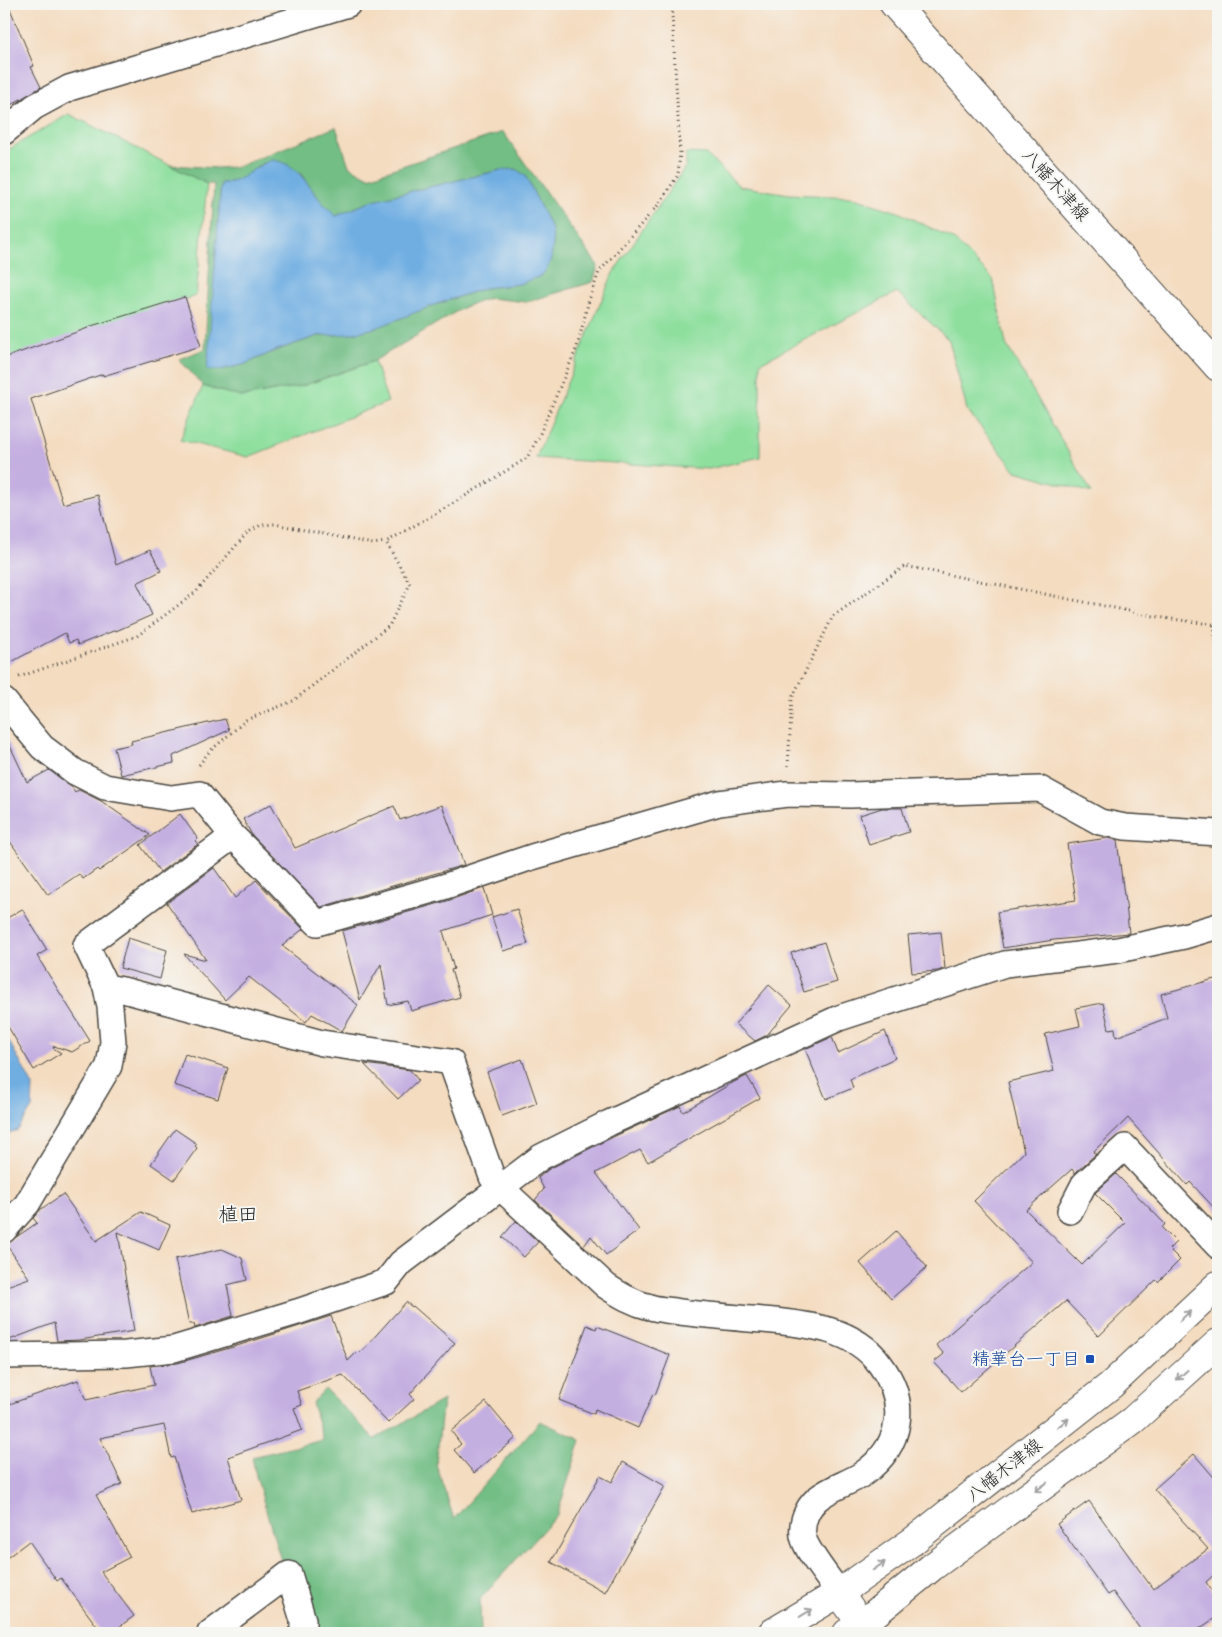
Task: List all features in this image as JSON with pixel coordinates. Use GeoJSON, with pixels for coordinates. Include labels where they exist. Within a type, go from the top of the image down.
{"type":"FeatureCollection","features":[{"type":"Feature","properties":{"kind":"main road","name":"八幡木津線"},"geometry":{"type":"LineString","coordinates":[[894,4],[1218,367]]}},
{"type":"Feature","properties":{"kind":"main road","name":"八幡木津線"},"geometry":{"type":"LineString","coordinates":[[772,1633],[839,1593],[914,1542],[1111,1385],[1218,1285]]}},
{"type":"Feature","properties":{"kind":"main road","name":"八幡木津線"},"geometry":{"type":"LineString","coordinates":[[859,1630],[932,1567],[1133,1420],[1218,1343]]}},
{"type":"Feature","properties":{"kind":"main road"},"geometry":{"type":"LineString","coordinates":[[839,1593],[859,1630]]}},
{"type":"Feature","properties":{"kind":"street"},"geometry":{"type":"LineString","coordinates":[[4,132],[34,107],[69,88],[348,4]]}},
{"type":"Feature","properties":{"kind":"street"},"geometry":{"type":"LineString","coordinates":[[8,690],[42,747],[75,772],[104,787],[171,798],[199,794],[233,836],[317,924],[443,887],[532,857],[719,804],[787,794],[858,795],[1040,789],[1100,822],[1125,827],[1218,833]]}},
{"type":"Feature","properties":{"kind":"street"},"geometry":{"type":"LineString","coordinates":[[4,1230],[27,1204],[109,1066],[113,1042],[110,1007],[106,987],[86,945],[233,836]]}},
{"type":"Feature","properties":{"kind":"street"},"geometry":{"type":"LineString","coordinates":[[4,1356],[126,1354],[174,1349],[297,1312],[386,1282],[401,1263],[541,1157],[600,1127],[839,1018],[1005,964],[1118,950],[1184,936],[1218,926]]}},
{"type":"Feature","properties":{"kind":"street"},"geometry":{"type":"LineString","coordinates":[[106,987],[322,1043],[451,1062],[492,1177],[500,1187],[606,1286],[636,1303],[651,1308],[808,1325],[840,1334],[855,1341],[868,1351],[879,1362],[889,1377],[895,1393],[898,1410],[893,1438],[887,1450],[876,1464],[862,1474],[818,1498],[804,1518],[805,1545],[839,1593]]}},
{"type":"Feature","properties":{"kind":"street"},"geometry":{"type":"LineString","coordinates":[[1070,1211],[1084,1184],[1126,1147],[1218,1246]]}},
{"type":"Feature","properties":{"kind":"street"},"geometry":{"type":"LineString","coordinates":[[210,1633],[290,1574],[304,1620],[303,1633]]}},
{"type":"Feature","properties":{"kind":"path"},"geometry":{"type":"LineString","coordinates":[[8,690],[138,636],[196,592],[247,534],[262,525],[275,524],[373,544],[386,542],[527,458],[539,436],[576,347],[599,272],[659,204],[678,175],[680,152],[672,14],[678,4]]}},
{"type":"Feature","properties":{"kind":"path"},"geometry":{"type":"LineString","coordinates":[[185,796],[192,774],[209,752],[246,720],[293,701],[389,626],[410,584],[386,542]]}},
{"type":"Feature","properties":{"kind":"path"},"geometry":{"type":"LineString","coordinates":[[787,794],[792,698],[833,616],[905,566],[1164,618],[1216,625],[1218,662]]}},
{"type":"Feature","properties":{"kind":"green space"},"geometry":{"type":"Polygon","coordinates":[[[69,114],[207,184],[196,296],[4,358],[4,152],[69,114]]]}},
{"type":"Feature","properties":{"kind":"green space"},"geometry":{"type":"Polygon","coordinates":[[[336,127],[349,166],[369,177],[503,132],[598,266],[593,282],[526,302],[490,298],[464,307],[374,361],[302,386],[241,397],[203,386],[179,359],[205,349],[214,184],[207,184],[169,165],[217,168],[237,167],[336,127]],[[263,163],[238,179],[221,183],[208,370],[220,370],[243,365],[277,350],[318,336],[349,334],[485,288],[520,284],[501,170],[375,200],[336,216],[317,198],[301,174],[263,163]]]}},
{"type":"Feature","properties":{"kind":"green space"},"geometry":{"type":"Polygon","coordinates":[[[686,153],[706,154],[739,186],[789,194],[851,197],[898,212],[953,239],[993,279],[1006,344],[1092,493],[1016,471],[967,410],[949,340],[897,292],[760,363],[760,457],[709,469],[536,458],[613,273],[686,166],[686,153]]]}},
{"type":"Feature","properties":{"kind":"green space"},"geometry":{"type":"Polygon","coordinates":[[[374,361],[388,402],[248,457],[180,440],[203,386],[241,397],[302,386],[374,361]]]}},
{"type":"Feature","properties":{"kind":"green space"},"geometry":{"type":"Polygon","coordinates":[[[325,1389],[375,1439],[443,1400],[436,1464],[454,1519],[540,1421],[581,1440],[557,1515],[480,1599],[481,1633],[295,1633],[282,1564],[252,1457],[323,1440],[312,1403],[325,1389]]]}},
{"type":"Feature","properties":{"kind":"water"},"geometry":{"type":"Polygon","coordinates":[[[273,160],[288,165],[299,173],[321,201],[336,216],[374,200],[501,170],[515,169],[525,175],[552,230],[551,259],[547,269],[541,276],[520,284],[485,288],[437,304],[376,328],[349,334],[318,336],[277,350],[243,365],[220,370],[207,370],[221,183],[235,181],[266,162],[273,160]]]}},
{"type":"Feature","properties":{"kind":"water"},"geometry":{"type":"Polygon","coordinates":[[[4,1032],[33,1086],[32,1108],[18,1130],[4,1135],[4,1032]]]}},
{"type":"Feature","properties":{"kind":"building"},"geometry":{"type":"Polygon","coordinates":[[[4,4],[8,4],[34,66],[31,67],[41,87],[4,109],[4,4]]]}},
{"type":"Feature","properties":{"kind":"building"},"geometry":{"type":"Polygon","coordinates":[[[185,297],[201,346],[103,376],[103,374],[31,399],[63,504],[98,495],[116,565],[150,550],[161,571],[137,583],[152,615],[78,645],[76,640],[69,643],[65,633],[4,666],[4,358],[88,327],[185,297]]]}},
{"type":"Feature","properties":{"kind":"building"},"geometry":{"type":"Polygon","coordinates":[[[225,719],[229,730],[173,756],[174,763],[121,775],[114,748],[132,744],[131,741],[225,719]]]}},
{"type":"Feature","properties":{"kind":"building"},"geometry":{"type":"Polygon","coordinates":[[[4,733],[27,782],[49,770],[71,786],[75,792],[79,790],[101,801],[150,835],[99,871],[97,869],[83,879],[79,874],[48,895],[4,833],[4,733]]]}},
{"type":"Feature","properties":{"kind":"building"},"geometry":{"type":"Polygon","coordinates":[[[271,804],[295,848],[394,806],[400,820],[442,805],[464,865],[321,907],[252,835],[243,819],[271,804]]]}},
{"type":"Feature","properties":{"kind":"building"},"geometry":{"type":"Polygon","coordinates":[[[882,808],[902,808],[909,832],[869,845],[860,815],[882,808]]]}},
{"type":"Feature","properties":{"kind":"building"},"geometry":{"type":"Polygon","coordinates":[[[180,814],[198,839],[195,841],[198,844],[160,872],[140,845],[180,814]]]}},
{"type":"Feature","properties":{"kind":"building"},"geometry":{"type":"Polygon","coordinates":[[[1108,838],[1117,840],[1129,933],[1054,940],[1003,948],[997,912],[1076,900],[1067,844],[1108,838]]]}},
{"type":"Feature","properties":{"kind":"building"},"geometry":{"type":"Polygon","coordinates":[[[214,868],[235,898],[256,880],[303,929],[282,946],[358,1005],[342,1031],[312,1014],[306,1022],[249,977],[225,1000],[184,954],[206,960],[167,903],[214,868]]]}},
{"type":"Feature","properties":{"kind":"building"},"geometry":{"type":"Polygon","coordinates":[[[484,888],[492,915],[443,931],[454,969],[451,970],[460,997],[411,1011],[408,1001],[388,1005],[381,964],[360,1000],[342,931],[447,901],[484,888]]]}},
{"type":"Feature","properties":{"kind":"building"},"geometry":{"type":"Polygon","coordinates":[[[22,909],[47,950],[37,956],[90,1041],[72,1052],[54,1046],[53,1048],[61,1053],[34,1070],[4,1020],[4,920],[22,909]]]}},
{"type":"Feature","properties":{"kind":"building"},"geometry":{"type":"Polygon","coordinates":[[[517,909],[528,944],[503,951],[492,917],[517,909]]]}},
{"type":"Feature","properties":{"kind":"building"},"geometry":{"type":"Polygon","coordinates":[[[941,932],[945,968],[938,971],[912,973],[908,935],[941,932]]]}},
{"type":"Feature","properties":{"kind":"building"},"geometry":{"type":"Polygon","coordinates":[[[128,938],[167,950],[160,979],[120,968],[128,938]]]}},
{"type":"Feature","properties":{"kind":"building"},"geometry":{"type":"Polygon","coordinates":[[[824,942],[837,982],[804,992],[791,953],[824,942]]]}},
{"type":"Feature","properties":{"kind":"building"},"geometry":{"type":"Polygon","coordinates":[[[1218,978],[1218,1212],[1190,1182],[1187,1185],[1128,1118],[1093,1152],[1096,1154],[1075,1173],[1072,1169],[1026,1210],[1082,1265],[1125,1223],[1095,1193],[1116,1174],[1165,1224],[1162,1228],[1176,1242],[1169,1249],[1180,1260],[1158,1282],[1156,1280],[1099,1336],[1066,1301],[961,1392],[934,1362],[944,1354],[936,1345],[1032,1262],[974,1201],[1024,1152],[1008,1082],[1054,1071],[1045,1034],[1080,1026],[1076,1008],[1103,1003],[1109,1029],[1115,1028],[1116,1037],[1167,1018],[1161,994],[1218,978]]]}},
{"type":"Feature","properties":{"kind":"building"},"geometry":{"type":"Polygon","coordinates":[[[769,985],[792,1005],[767,1035],[755,1041],[735,1024],[769,985]]]}},
{"type":"Feature","properties":{"kind":"building"},"geometry":{"type":"Polygon","coordinates":[[[885,1031],[895,1058],[850,1079],[853,1088],[826,1099],[805,1049],[832,1037],[838,1053],[885,1031]]]}},
{"type":"Feature","properties":{"kind":"building"},"geometry":{"type":"Polygon","coordinates":[[[185,1054],[228,1068],[218,1099],[174,1085],[185,1054]]]}},
{"type":"Feature","properties":{"kind":"building"},"geometry":{"type":"Polygon","coordinates":[[[522,1059],[537,1103],[502,1116],[487,1072],[522,1059]]]}},
{"type":"Feature","properties":{"kind":"building"},"geometry":{"type":"Polygon","coordinates":[[[364,1064],[410,1070],[418,1080],[398,1099],[364,1064]]]}},
{"type":"Feature","properties":{"kind":"building"},"geometry":{"type":"Polygon","coordinates":[[[747,1076],[760,1098],[648,1162],[640,1150],[596,1173],[639,1230],[606,1255],[591,1236],[584,1246],[535,1200],[544,1189],[538,1178],[549,1169],[680,1106],[683,1112],[747,1076]]]}},
{"type":"Feature","properties":{"kind":"building"},"geometry":{"type":"Polygon","coordinates":[[[175,1129],[197,1144],[195,1146],[197,1148],[174,1180],[151,1164],[175,1129]]]}},
{"type":"Feature","properties":{"kind":"building"},"geometry":{"type":"Polygon","coordinates":[[[63,1194],[96,1241],[141,1212],[170,1225],[159,1250],[118,1232],[134,1331],[80,1340],[57,1341],[54,1323],[4,1342],[4,1287],[29,1278],[6,1244],[37,1223],[33,1218],[41,1209],[63,1194]]]}},
{"type":"Feature","properties":{"kind":"building"},"geometry":{"type":"Polygon","coordinates":[[[516,1221],[538,1242],[524,1257],[502,1237],[516,1221]]]}},
{"type":"Feature","properties":{"kind":"building"},"geometry":{"type":"Polygon","coordinates":[[[896,1231],[927,1267],[891,1299],[860,1263],[896,1231]]]}},
{"type":"Feature","properties":{"kind":"building"},"geometry":{"type":"Polygon","coordinates":[[[222,1249],[242,1258],[247,1280],[227,1285],[233,1316],[195,1328],[194,1324],[189,1324],[175,1259],[222,1249]]]}},
{"type":"Feature","properties":{"kind":"building"},"geometry":{"type":"Polygon","coordinates":[[[406,1302],[455,1343],[410,1394],[414,1399],[388,1423],[343,1375],[297,1391],[302,1405],[294,1408],[302,1430],[228,1457],[241,1500],[192,1514],[174,1457],[171,1458],[164,1425],[100,1438],[122,1484],[96,1495],[130,1557],[101,1572],[134,1616],[111,1633],[102,1633],[61,1578],[57,1581],[29,1541],[4,1560],[4,1406],[78,1380],[86,1400],[154,1385],[150,1366],[178,1363],[331,1316],[348,1361],[358,1351],[360,1353],[406,1302]]]}},
{"type":"Feature","properties":{"kind":"building"},"geometry":{"type":"Polygon","coordinates":[[[587,1325],[596,1329],[597,1326],[670,1355],[655,1395],[653,1394],[638,1428],[595,1409],[594,1414],[559,1400],[587,1325]]]}},
{"type":"Feature","properties":{"kind":"building"},"geometry":{"type":"Polygon","coordinates":[[[486,1402],[516,1438],[474,1473],[454,1450],[461,1444],[451,1431],[486,1402]]]}},
{"type":"Feature","properties":{"kind":"building"},"geometry":{"type":"Polygon","coordinates":[[[1194,1454],[1218,1482],[1218,1571],[1206,1582],[1218,1600],[1218,1616],[1193,1633],[1143,1633],[1113,1592],[1108,1595],[1057,1524],[1089,1501],[1153,1589],[1208,1549],[1154,1489],[1194,1454]]]}},
{"type":"Feature","properties":{"kind":"building"},"geometry":{"type":"Polygon","coordinates":[[[623,1462],[665,1486],[605,1592],[551,1562],[600,1476],[612,1482],[623,1462]]]}},
{"type":"Feature","properties":{"kind":"place","name":"精華台一丁目"},"geometry":{"type":"Point","coordinates":[1090,1359]}},
{"type":"Feature","properties":{"kind":"district","name":"植田"},"geometry":{"type":"Point","coordinates":[238,1214]}}]}
